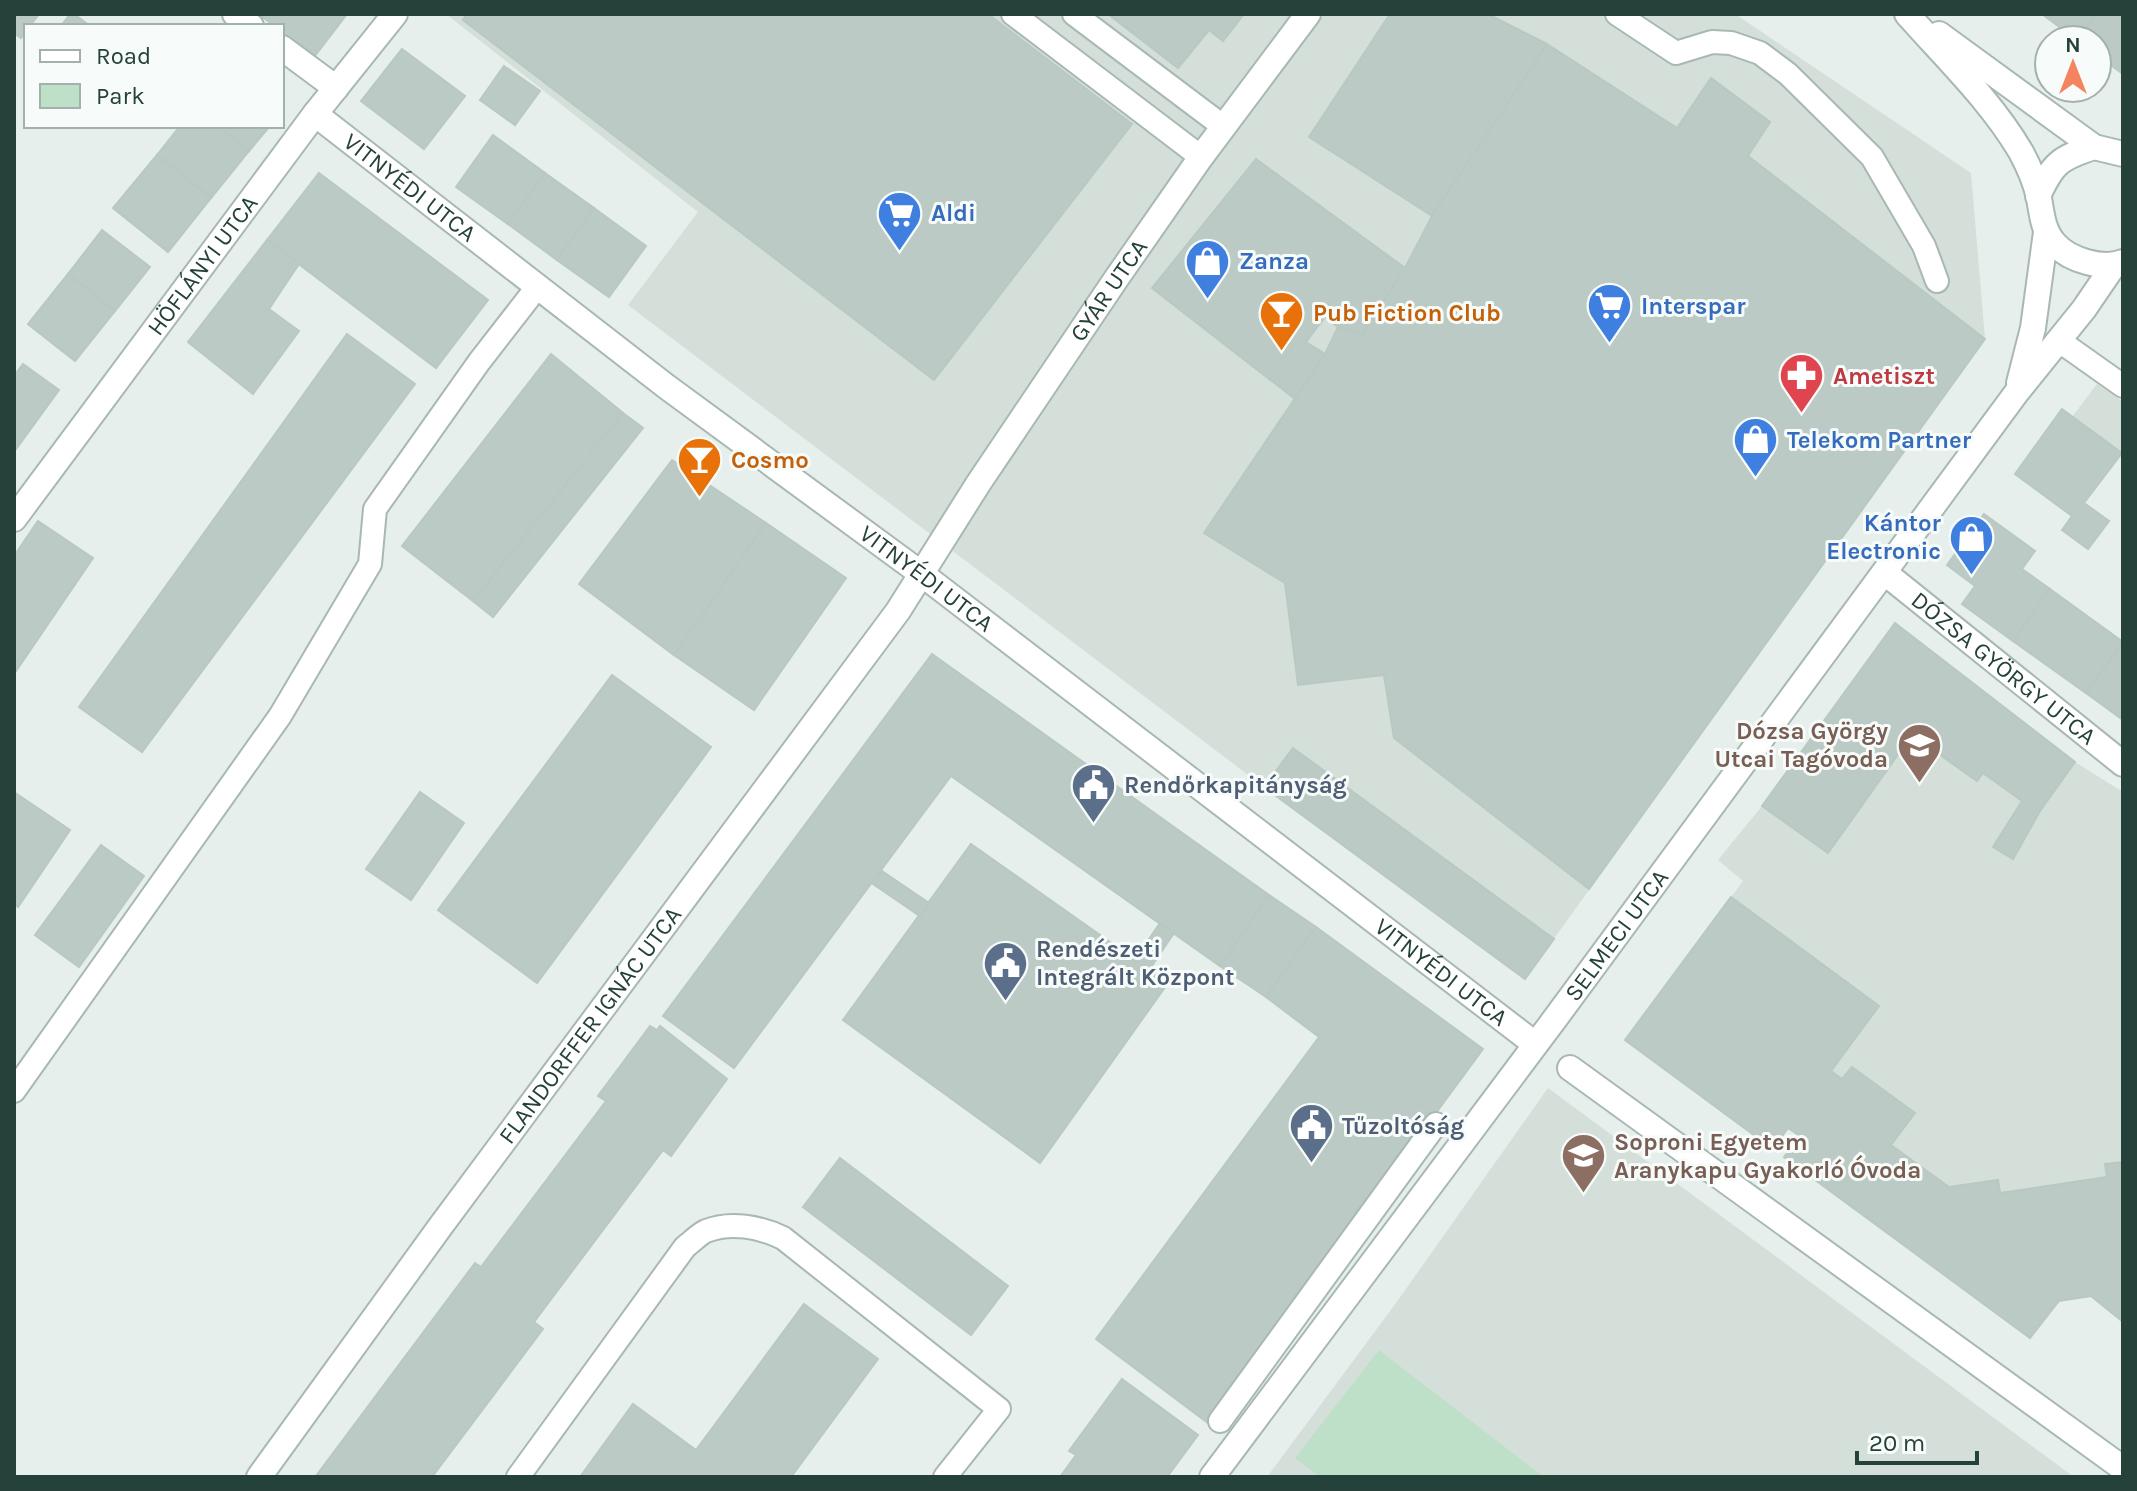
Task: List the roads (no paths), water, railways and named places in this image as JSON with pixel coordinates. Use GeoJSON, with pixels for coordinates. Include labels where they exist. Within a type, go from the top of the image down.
{"type":"FeatureCollection","features":[{"type":"Feature","properties":{"kind":"street","name":"HÖFLÁNYI UTCA"},"geometry":{"type":"LineString","coordinates":[[15,514],[315,114],[395,14]]}},
{"type":"Feature","properties":{"kind":"street","name":"GYÁR UTCA"},"geometry":{"type":"LineString","coordinates":[[923,575],[978,484],[1201,157],[1308,14]]}},
{"type":"Feature","properties":{"kind":"street"},"geometry":{"type":"LineString","coordinates":[[1909,14],[2094,147],[2123,154]]}},
{"type":"Feature","properties":{"kind":"street"},"geometry":{"type":"LineString","coordinates":[[1909,14],[2001,121],[2023,156],[2038,196],[2046,232],[2057,247],[2091,263],[2118,264]]}},
{"type":"Feature","properties":{"kind":"street"},"geometry":{"type":"LineString","coordinates":[[284,49],[336,88]]}},
{"type":"Feature","properties":{"kind":"street","name":"VITNYÉDI UTCA"},"geometry":{"type":"LineString","coordinates":[[315,114],[667,387],[923,575],[1535,1044]]}},
{"type":"Feature","properties":{"kind":"street"},"geometry":{"type":"LineString","coordinates":[[2038,196],[2047,176],[2065,156],[2094,147]]}},
{"type":"Feature","properties":{"kind":"street","name":"SELMECI UTCA"},"geometry":{"type":"LineString","coordinates":[[2017,392],[2033,328],[2046,232]]}},
{"type":"Feature","properties":{"kind":"street","name":"SELMECI UTCA"},"geometry":{"type":"LineString","coordinates":[[1212,1477],[2017,392],[2118,264]]}},
{"type":"Feature","properties":{"kind":"street","name":"DÓZSA GYÖRGY UTCA"},"geometry":{"type":"LineString","coordinates":[[1885,573],[2123,764]]}},
{"type":"Feature","properties":{"kind":"street","name":"FLANDORFFER IGNÁC UTCA"},"geometry":{"type":"LineString","coordinates":[[259,1477],[431,1239],[923,575]]}},
{"type":"Feature","properties":{"kind":"street"},"geometry":{"type":"LineString","coordinates":[[1570,1068],[2121,1467]]}},
{"type":"Feature","properties":{"kind":"lane"},"geometry":{"type":"LineString","coordinates":[[1013,14],[1201,157]]}},
{"type":"Feature","properties":{"kind":"lane"},"geometry":{"type":"LineString","coordinates":[[1074,14],[1224,127]]}},
{"type":"Feature","properties":{"kind":"lane"},"geometry":{"type":"LineString","coordinates":[[1617,14],[1676,53],[1712,42],[1731,43],[1747,47],[1776,64],[1872,157],[1932,261],[1937,281]]}},
{"type":"Feature","properties":{"kind":"lane"},"geometry":{"type":"LineString","coordinates":[[14,1091],[280,716],[370,564],[375,509],[479,362],[538,286]]}},
{"type":"Feature","properties":{"kind":"lane"},"geometry":{"type":"LineString","coordinates":[[2058,340],[2123,386]]}},
{"type":"Feature","properties":{"kind":"lane"},"geometry":{"type":"LineString","coordinates":[[1220,1421],[1436,1124]]}},
{"type":"Feature","properties":{"kind":"lane"},"geometry":{"type":"LineString","coordinates":[[518,1477],[685,1247],[705,1231],[733,1227],[761,1228],[783,1238],[999,1409],[945,1477]]}},
{"type":"Feature","properties":{"kind":"place","name":"Aldi"},"geometry":{"type":"Point","coordinates":[900,252]}},
{"type":"Feature","properties":{"kind":"place","name":"Zanza"},"geometry":{"type":"Point","coordinates":[1208,300]}},
{"type":"Feature","properties":{"kind":"place","name":"Interspar"},"geometry":{"type":"Point","coordinates":[1610,345]}},
{"type":"Feature","properties":{"kind":"place","name":"Pub Fiction Club"},"geometry":{"type":"Point","coordinates":[1282,352]}},
{"type":"Feature","properties":{"kind":"place","name":"Ametiszt"},"geometry":{"type":"Point","coordinates":[1802,415]}},
{"type":"Feature","properties":{"kind":"place","name":"Telekom Partner"},"geometry":{"type":"Point","coordinates":[1756,479]}},
{"type":"Feature","properties":{"kind":"place","name":"Cosmo"},"geometry":{"type":"Point","coordinates":[700,499]}},
{"type":"Feature","properties":{"kind":"place","name":"Kántor Electronic"},"geometry":{"type":"Point","coordinates":[1972,576]}},
{"type":"Feature","properties":{"kind":"place","name":"Dózsa György Utcai Tagóvoda"},"geometry":{"type":"Point","coordinates":[1919,784]}},
{"type":"Feature","properties":{"kind":"place","name":"Rendőrkapitányság"},"geometry":{"type":"Point","coordinates":[1093,824]}},
{"type":"Feature","properties":{"kind":"place","name":"Rendészeti Integrált Központ"},"geometry":{"type":"Point","coordinates":[1005,1002]}},
{"type":"Feature","properties":{"kind":"place","name":"Tűzoltóság"},"geometry":{"type":"Point","coordinates":[1311,1165]}},
{"type":"Feature","properties":{"kind":"place","name":"Soproni Egyetem Aranykapu Gyakorló Óvoda"},"geometry":{"type":"Point","coordinates":[1583,1195]}}]}
